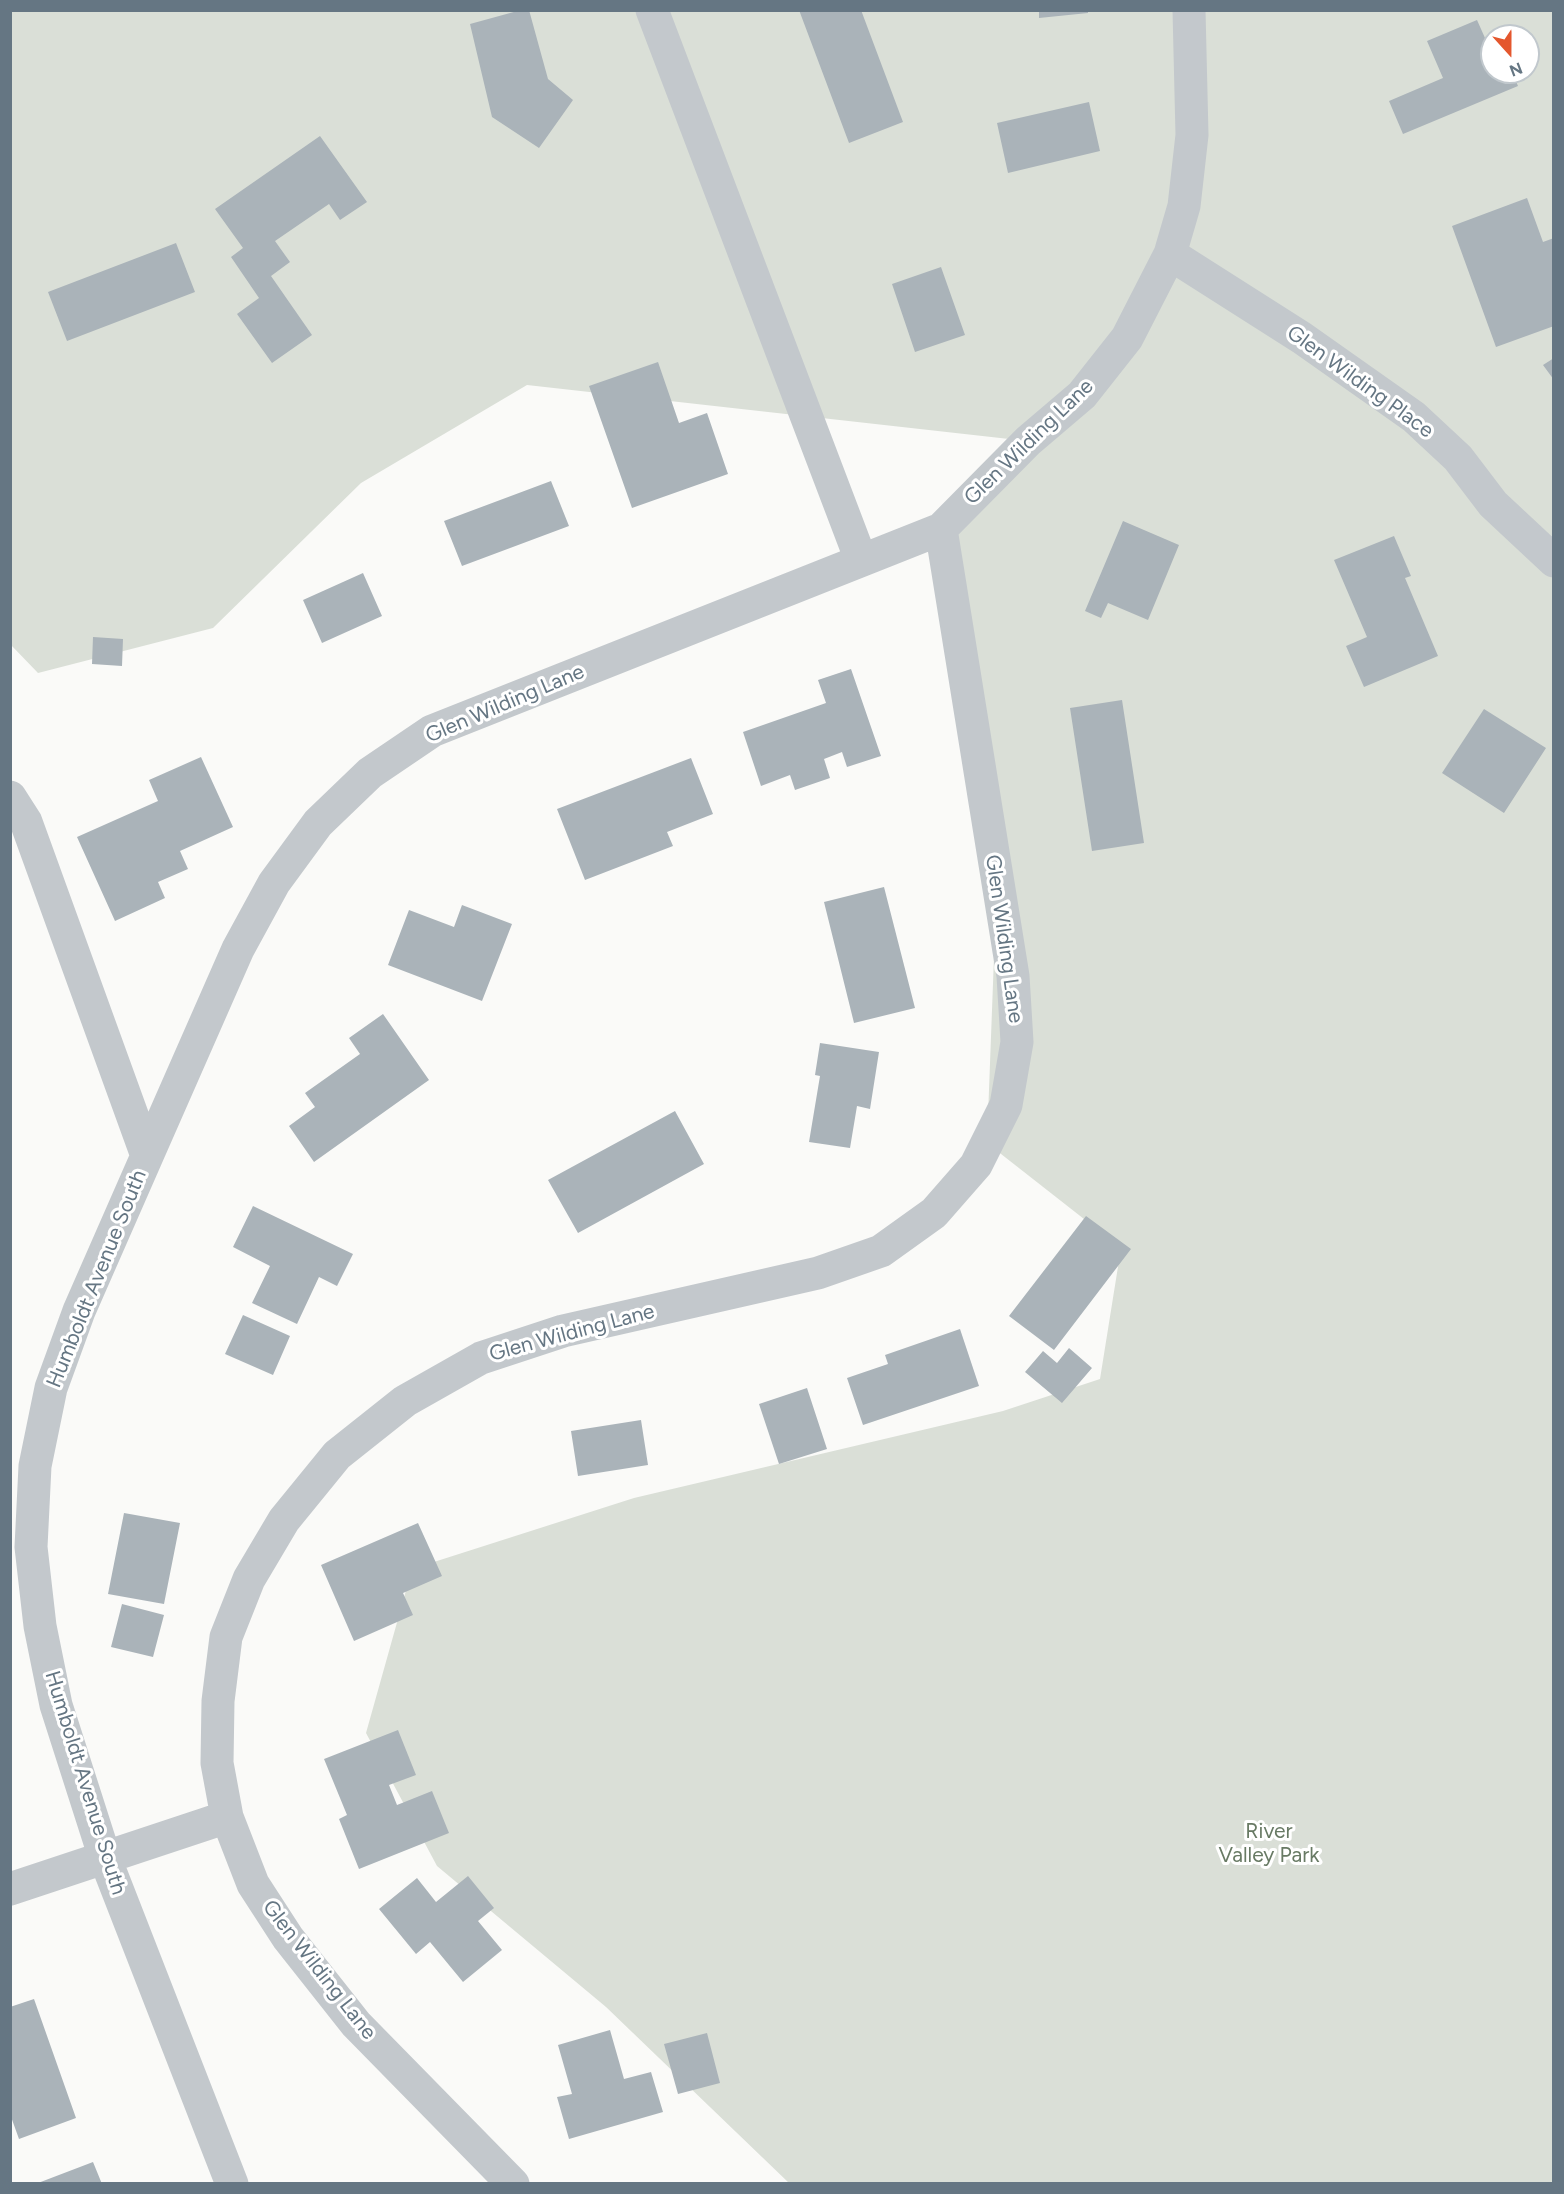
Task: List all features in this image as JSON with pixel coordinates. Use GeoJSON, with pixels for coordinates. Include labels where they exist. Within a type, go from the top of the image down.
{"type":"FeatureCollection","features":[{"type":"Feature","properties":{"kind":"street"},"geometry":{"type":"LineString","coordinates":[[652,10],[861,560]]}},
{"type":"Feature","properties":{"kind":"street","name":"Glen Wilding Lane"},"geometry":{"type":"LineString","coordinates":[[147,1156],[238,948],[274,883],[318,823],[370,773],[432,731],[941,529],[1028,441],[1082,395],[1127,338],[1170,254],[1184,206],[1192,135],[1189,10]]}},
{"type":"Feature","properties":{"kind":"street","name":"Glen Wilding Place"},"geometry":{"type":"LineString","coordinates":[[1170,254],[1302,338],[1414,417],[1458,458],[1493,504],[1554,561]]}},
{"type":"Feature","properties":{"kind":"street","name":"Glen Wilding Lane"},"geometry":{"type":"LineString","coordinates":[[513,2184],[357,2024],[295,1947],[253,1884],[227,1817],[217,1763],[218,1701],[226,1637],[249,1579],[284,1520],[337,1455],[405,1401],[481,1358],[563,1330],[818,1273],[881,1251],[934,1213],[976,1165],[1006,1106],[1017,1042],[1013,976],[941,529]]}},
{"type":"Feature","properties":{"kind":"street","name":"Humboldt Avenue South"},"geometry":{"type":"LineString","coordinates":[[10,797],[27,822],[147,1156],[79,1311],[55,1377],[35,1466],[31,1547],[40,1626],[56,1705],[105,1858],[232,2184]]}},
{"type":"Feature","properties":{"kind":"street"},"geometry":{"type":"LineString","coordinates":[[10,1889],[227,1817]]}},
{"type":"Feature","properties":{"kind":"green space","name":"River Valley Park"},"geometry":{"type":"Polygon","coordinates":[[[11,11],[1553,11],[1553,2183],[789,2183],[606,2007],[437,1866],[366,1733],[412,1569],[634,1498],[1003,1411],[1100,1379],[1121,1248],[987,1143],[997,877],[941,529],[1027,441],[527,385],[361,483],[213,628],[38,673],[11,645],[11,11]]]}},
{"type":"Feature","properties":{"kind":"building"},"geometry":{"type":"Polygon","coordinates":[[[521,10],[529,10],[548,79],[573,100],[539,148],[492,117],[470,24],[521,10]]]}},
{"type":"Feature","properties":{"kind":"building"},"geometry":{"type":"Polygon","coordinates":[[[799,10],[861,10],[903,122],[849,143],[799,10]]]}},
{"type":"Feature","properties":{"kind":"building"},"geometry":{"type":"Polygon","coordinates":[[[1039,10],[1088,10],[1088,13],[1039,18],[1039,10]]]}},
{"type":"Feature","properties":{"kind":"building"},"geometry":{"type":"Polygon","coordinates":[[[1477,20],[1480,27],[1480,84],[1517,84],[1518,86],[1403,134],[1389,101],[1443,78],[1427,41],[1477,20]]]}},
{"type":"Feature","properties":{"kind":"building"},"geometry":{"type":"Polygon","coordinates":[[[1089,102],[1100,151],[1008,173],[997,123],[1089,102]]]}},
{"type":"Feature","properties":{"kind":"building"},"geometry":{"type":"Polygon","coordinates":[[[320,136],[367,202],[340,220],[329,204],[275,241],[290,262],[271,276],[312,335],[272,363],[237,314],[259,298],[231,257],[243,248],[215,209],[320,136]]]}},
{"type":"Feature","properties":{"kind":"building"},"geometry":{"type":"Polygon","coordinates":[[[1527,198],[1543,242],[1554,238],[1554,326],[1496,347],[1452,226],[1527,198]]]}},
{"type":"Feature","properties":{"kind":"building"},"geometry":{"type":"Polygon","coordinates":[[[176,243],[195,292],[67,341],[48,292],[176,243]]]}},
{"type":"Feature","properties":{"kind":"building"},"geometry":{"type":"Polygon","coordinates":[[[941,267],[965,335],[915,352],[892,284],[941,267]]]}},
{"type":"Feature","properties":{"kind":"building"},"geometry":{"type":"Polygon","coordinates":[[[1554,358],[1554,380],[1543,365],[1554,358]]]}},
{"type":"Feature","properties":{"kind":"building"},"geometry":{"type":"Polygon","coordinates":[[[658,362],[679,423],[707,413],[728,474],[632,508],[589,386],[658,362]]]}},
{"type":"Feature","properties":{"kind":"building"},"geometry":{"type":"Polygon","coordinates":[[[551,481],[569,526],[462,566],[444,521],[551,481]]]}},
{"type":"Feature","properties":{"kind":"building"},"geometry":{"type":"Polygon","coordinates":[[[1123,521],[1179,545],[1148,620],[1108,603],[1101,618],[1085,611],[1123,521]]]}},
{"type":"Feature","properties":{"kind":"building"},"geometry":{"type":"Polygon","coordinates":[[[1394,536],[1411,576],[1405,578],[1438,656],[1364,687],[1346,646],[1367,637],[1334,560],[1394,536]]]}},
{"type":"Feature","properties":{"kind":"building"},"geometry":{"type":"Polygon","coordinates":[[[363,573],[382,616],[322,643],[303,600],[363,573]]]}},
{"type":"Feature","properties":{"kind":"building"},"geometry":{"type":"Polygon","coordinates":[[[93,637],[123,639],[122,666],[92,664],[93,637]]]}},
{"type":"Feature","properties":{"kind":"building"},"geometry":{"type":"Polygon","coordinates":[[[851,669],[881,756],[847,767],[842,752],[824,759],[830,778],[795,790],[790,775],[761,786],[743,732],[826,703],[818,680],[851,669]]]}},
{"type":"Feature","properties":{"kind":"building"},"geometry":{"type":"Polygon","coordinates":[[[1122,700],[1144,843],[1092,851],[1070,708],[1122,700]]]}},
{"type":"Feature","properties":{"kind":"building"},"geometry":{"type":"Polygon","coordinates":[[[1484,709],[1546,748],[1504,813],[1442,773],[1484,709]]]}},
{"type":"Feature","properties":{"kind":"building"},"geometry":{"type":"Polygon","coordinates":[[[201,757],[233,827],[180,851],[188,869],[158,882],[165,898],[115,921],[77,837],[158,801],[149,780],[201,757]]]}},
{"type":"Feature","properties":{"kind":"building"},"geometry":{"type":"Polygon","coordinates":[[[691,758],[713,814],[667,832],[673,846],[585,880],[557,809],[691,758]]]}},
{"type":"Feature","properties":{"kind":"building"},"geometry":{"type":"Polygon","coordinates":[[[884,887],[915,1008],[854,1023],[824,902],[884,887]]]}},
{"type":"Feature","properties":{"kind":"building"},"geometry":{"type":"Polygon","coordinates":[[[462,905],[512,924],[482,1001],[388,965],[409,910],[454,927],[462,905]]]}},
{"type":"Feature","properties":{"kind":"building"},"geometry":{"type":"Polygon","coordinates":[[[383,1014],[429,1080],[314,1162],[289,1126],[315,1107],[305,1093],[360,1054],[349,1038],[383,1014]]]}},
{"type":"Feature","properties":{"kind":"building"},"geometry":{"type":"Polygon","coordinates":[[[820,1043],[879,1052],[870,1109],[857,1106],[850,1148],[809,1142],[820,1076],[815,1075],[820,1043]]]}},
{"type":"Feature","properties":{"kind":"building"},"geometry":{"type":"Polygon","coordinates":[[[675,1111],[704,1164],[578,1233],[548,1180],[675,1111]]]}},
{"type":"Feature","properties":{"kind":"building"},"geometry":{"type":"Polygon","coordinates":[[[253,1206],[353,1254],[337,1286],[319,1277],[297,1324],[252,1303],[270,1266],[233,1247],[253,1206]]]}},
{"type":"Feature","properties":{"kind":"building"},"geometry":{"type":"Polygon","coordinates":[[[1086,1216],[1131,1249],[1054,1350],[1009,1316],[1086,1216]]]}},
{"type":"Feature","properties":{"kind":"building"},"geometry":{"type":"Polygon","coordinates":[[[243,1315],[290,1336],[273,1375],[225,1354],[243,1315]]]}},
{"type":"Feature","properties":{"kind":"building"},"geometry":{"type":"Polygon","coordinates":[[[960,1329],[979,1386],[863,1425],[847,1378],[888,1364],[885,1355],[960,1329]]]}},
{"type":"Feature","properties":{"kind":"building"},"geometry":{"type":"Polygon","coordinates":[[[1069,1348],[1092,1368],[1062,1403],[1025,1372],[1043,1351],[1057,1363],[1069,1348]]]}},
{"type":"Feature","properties":{"kind":"building"},"geometry":{"type":"Polygon","coordinates":[[[807,1388],[827,1449],[779,1464],[759,1404],[807,1388]]]}},
{"type":"Feature","properties":{"kind":"building"},"geometry":{"type":"Polygon","coordinates":[[[641,1420],[648,1465],[578,1476],[571,1431],[641,1420]]]}},
{"type":"Feature","properties":{"kind":"building"},"geometry":{"type":"Polygon","coordinates":[[[124,1513],[180,1523],[164,1604],[108,1594],[124,1513]]]}},
{"type":"Feature","properties":{"kind":"building"},"geometry":{"type":"Polygon","coordinates":[[[418,1523],[442,1576],[403,1593],[413,1615],[354,1641],[321,1565],[418,1523]]]}},
{"type":"Feature","properties":{"kind":"building"},"geometry":{"type":"Polygon","coordinates":[[[122,1604],[164,1615],[153,1657],[111,1647],[122,1604]]]}},
{"type":"Feature","properties":{"kind":"building"},"geometry":{"type":"Polygon","coordinates":[[[398,1730],[416,1775],[389,1785],[397,1805],[432,1791],[449,1833],[359,1869],[339,1819],[347,1815],[324,1759],[398,1730]]]}},
{"type":"Feature","properties":{"kind":"building"},"geometry":{"type":"Polygon","coordinates":[[[468,1876],[494,1908],[478,1921],[502,1950],[463,1982],[430,1942],[416,1954],[379,1909],[417,1878],[436,1902],[468,1876]]]}},
{"type":"Feature","properties":{"kind":"building"},"geometry":{"type":"Polygon","coordinates":[[[34,1999],[76,2118],[19,2139],[10,2114],[10,2007],[34,1999]]]}},
{"type":"Feature","properties":{"kind":"building"},"geometry":{"type":"Polygon","coordinates":[[[610,2030],[624,2079],[651,2072],[663,2112],[569,2139],[557,2097],[572,2094],[558,2045],[610,2030]]]}},
{"type":"Feature","properties":{"kind":"building"},"geometry":{"type":"Polygon","coordinates":[[[707,2033],[720,2083],[678,2094],[664,2044],[707,2033]]]}},
{"type":"Feature","properties":{"kind":"building"},"geometry":{"type":"Polygon","coordinates":[[[93,2162],[102,2184],[38,2184],[38,2183],[93,2162]]]}}]}
